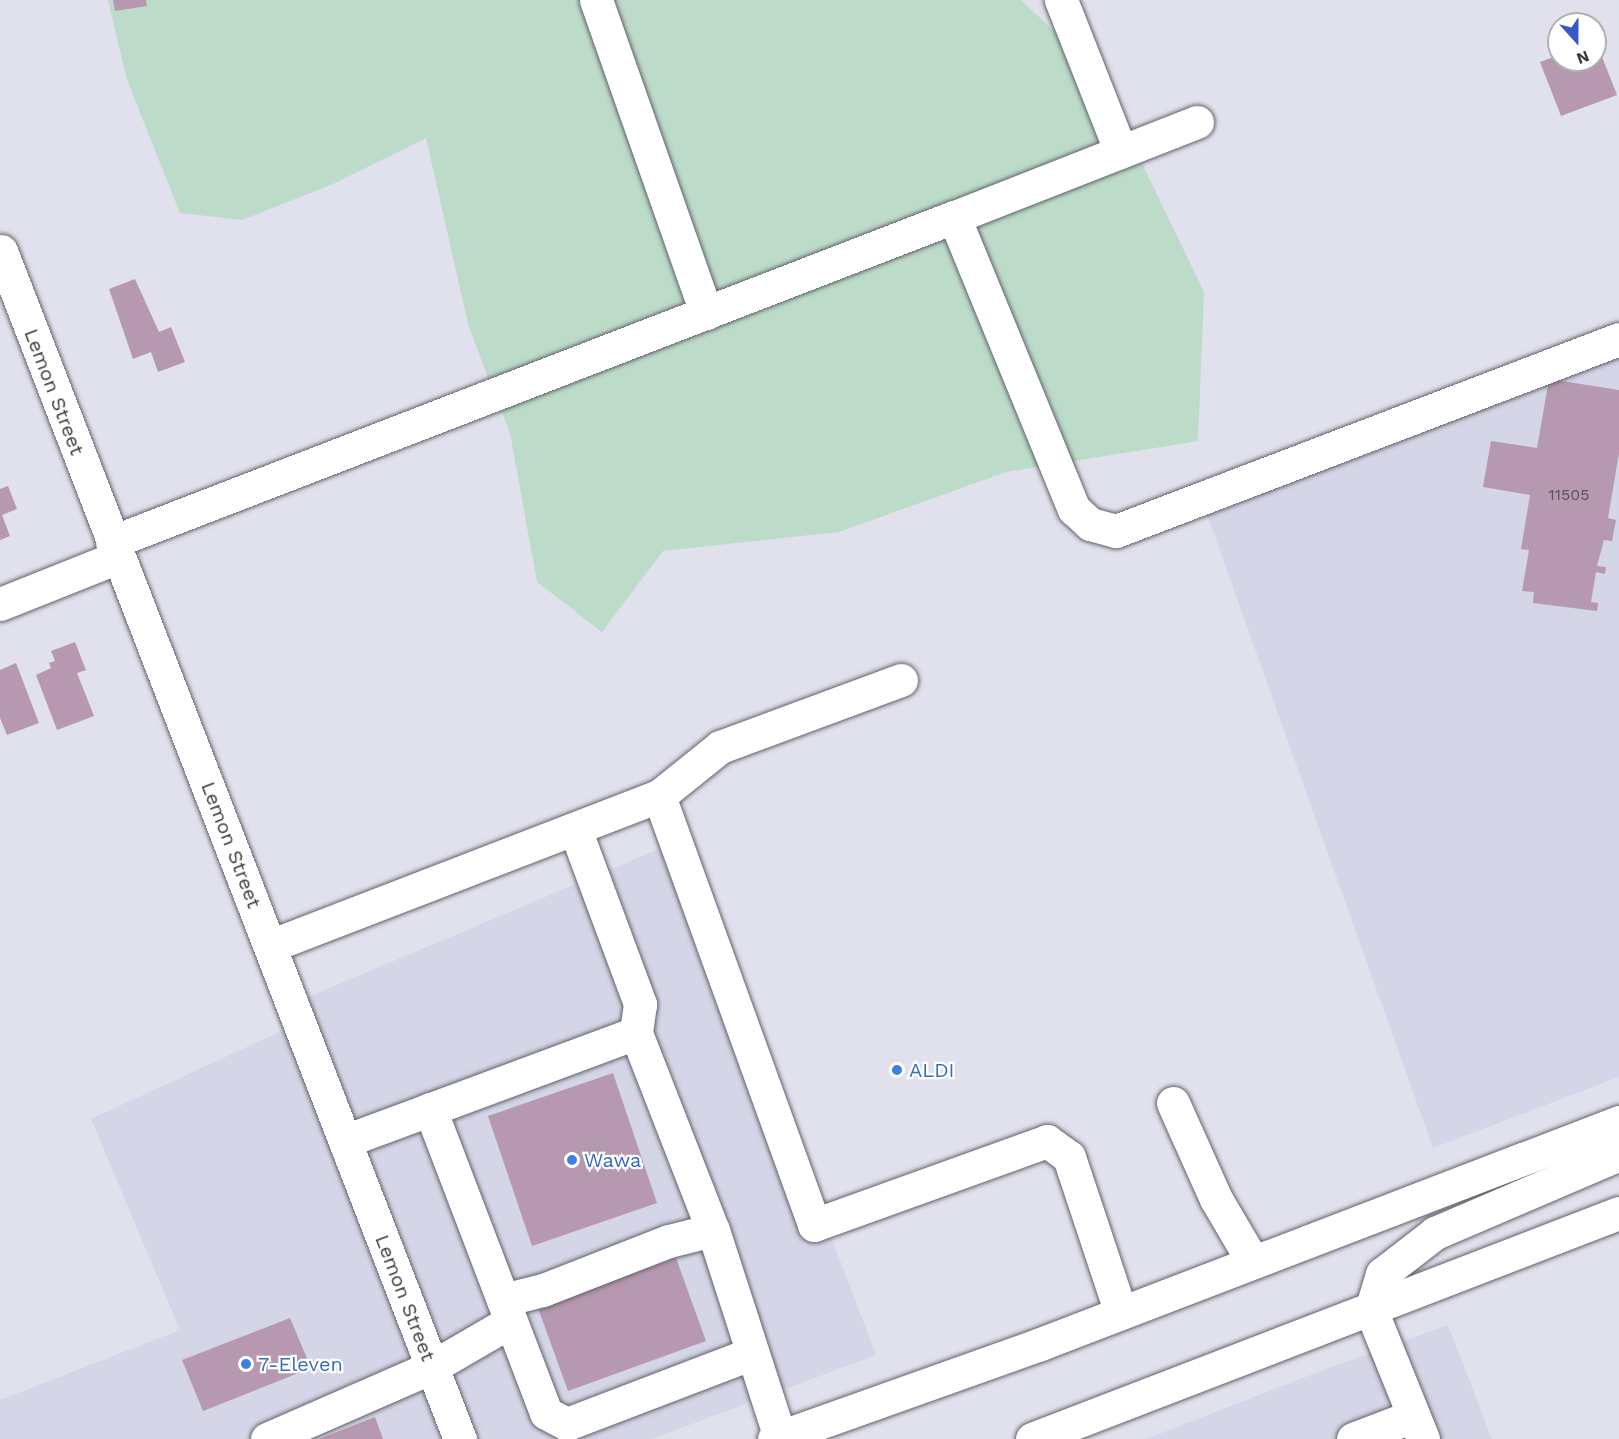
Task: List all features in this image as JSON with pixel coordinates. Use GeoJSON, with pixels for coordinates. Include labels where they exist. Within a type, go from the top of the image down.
{"type":"FeatureCollection","features":[{"type":"Feature","properties":{"kind":"main road"},"geometry":{"type":"LineString","coordinates":[[596,0],[706,313]]}},
{"type":"Feature","properties":{"kind":"main road"},"geometry":{"type":"LineString","coordinates":[[1061,0],[1121,152]]}},
{"type":"Feature","properties":{"kind":"main road"},"geometry":{"type":"LineString","coordinates":[[0,604],[115,550],[706,313],[1197,122]]}},
{"type":"Feature","properties":{"kind":"main road"},"geometry":{"type":"LineString","coordinates":[[954,217],[1074,508],[1090,524],[1116,531],[1619,339]]}},
{"type":"Feature","properties":{"kind":"main road","name":"Lemon Street"},"geometry":{"type":"LineString","coordinates":[[1,250],[460,1439]]}},
{"type":"Feature","properties":{"kind":"main road"},"geometry":{"type":"LineString","coordinates":[[270,946],[659,796],[720,747],[901,680]]}},
{"type":"Feature","properties":{"kind":"main road"},"geometry":{"type":"LineString","coordinates":[[659,796],[813,1225],[1047,1141],[1069,1157],[1121,1313]]}},
{"type":"Feature","properties":{"kind":"main road"},"geometry":{"type":"LineString","coordinates":[[574,829],[640,1004],[636,1033],[713,1230],[777,1438],[1121,1313],[1619,1122]]}},
{"type":"Feature","properties":{"kind":"main road"},"geometry":{"type":"LineString","coordinates":[[345,1141],[636,1033]]}},
{"type":"Feature","properties":{"kind":"main road"},"geometry":{"type":"LineString","coordinates":[[1173,1103],[1212,1190],[1253,1262]]}},
{"type":"Feature","properties":{"kind":"main road"},"geometry":{"type":"LineString","coordinates":[[430,1109],[546,1413],[567,1424],[750,1354]]}},
{"type":"Feature","properties":{"kind":"main road"},"geometry":{"type":"LineString","coordinates":[[1353,1439],[1418,1427],[1371,1310],[1382,1274],[1435,1233],[1619,1154]]}},
{"type":"Feature","properties":{"kind":"main road"},"geometry":{"type":"LineString","coordinates":[[1032,1439],[1619,1214]]}},
{"type":"Feature","properties":{"kind":"main road"},"geometry":{"type":"LineString","coordinates":[[267,1439],[432,1367],[507,1311],[543,1290],[669,1242],[713,1230]]}},
{"type":"Feature","properties":{"kind":"shaded area"},"geometry":{"type":"Polygon","coordinates":[[[1619,356],[1619,1077],[1433,1148],[1204,506],[1619,356]]]}},
{"type":"Feature","properties":{"kind":"shaded area"},"geometry":{"type":"Polygon","coordinates":[[[680,840],[876,1355],[652,1439],[476,1439],[306,998],[680,840]]]}},
{"type":"Feature","properties":{"kind":"shaded area"},"geometry":{"type":"Polygon","coordinates":[[[286,1029],[443,1439],[0,1439],[0,1400],[180,1330],[91,1119],[286,1029]]]}},
{"type":"Feature","properties":{"kind":"shaded area"},"geometry":{"type":"Polygon","coordinates":[[[1448,1325],[1492,1439],[1146,1439],[1326,1369],[1448,1325]]]}},
{"type":"Feature","properties":{"kind":"green space"},"geometry":{"type":"Polygon","coordinates":[[[108,0],[1021,0],[1098,72],[1204,292],[1198,441],[1006,472],[839,532],[663,551],[602,632],[537,582],[510,433],[469,328],[426,138],[333,184],[242,220],[180,213],[127,80],[108,0]]]}},
{"type":"Feature","properties":{"kind":"building"},"geometry":{"type":"Polygon","coordinates":[[[113,0],[146,0],[147,6],[115,11],[113,0]]]}},
{"type":"Feature","properties":{"kind":"building"},"geometry":{"type":"Polygon","coordinates":[[[1547,59],[1547,72],[1607,72],[1607,70],[1617,95],[1561,116],[1540,62],[1547,59]]]}},
{"type":"Feature","properties":{"kind":"building"},"geometry":{"type":"Polygon","coordinates":[[[135,279],[159,332],[171,327],[185,362],[158,372],[151,352],[133,359],[109,289],[135,279]]]}},
{"type":"Feature","properties":{"kind":"building"},"geometry":{"type":"Polygon","coordinates":[[[1549,379],[1619,390],[1619,453],[1608,518],[1616,520],[1612,541],[1604,540],[1597,566],[1606,567],[1605,574],[1596,572],[1591,602],[1598,603],[1597,611],[1533,603],[1534,592],[1522,591],[1529,550],[1521,549],[1530,495],[1483,487],[1491,441],[1537,448],[1549,379]]]}},
{"type":"Feature","properties":{"kind":"building"},"geometry":{"type":"Polygon","coordinates":[[[8,486],[17,509],[2,515],[10,536],[0,540],[0,489],[8,486]]]}},
{"type":"Feature","properties":{"kind":"building"},"geometry":{"type":"Polygon","coordinates":[[[75,642],[86,670],[77,673],[94,716],[57,730],[36,675],[51,668],[49,663],[55,661],[51,651],[75,642]]]}},
{"type":"Feature","properties":{"kind":"building"},"geometry":{"type":"Polygon","coordinates":[[[16,663],[39,723],[7,735],[0,718],[0,670],[16,663]]]}},
{"type":"Feature","properties":{"kind":"building","name":"Wawa"},"geometry":{"type":"Polygon","coordinates":[[[613,1073],[657,1203],[532,1246],[488,1116],[613,1073]]]}},
{"type":"Feature","properties":{"kind":"building"},"geometry":{"type":"Polygon","coordinates":[[[676,1258],[706,1341],[568,1391],[538,1308],[676,1258]]]}},
{"type":"Feature","properties":{"kind":"building","name":"7-Eleven"},"geometry":{"type":"Polygon","coordinates":[[[290,1318],[311,1368],[203,1411],[182,1360],[290,1318]]]}},
{"type":"Feature","properties":{"kind":"building","name":"7-Eleven"},"geometry":{"type":"Polygon","coordinates":[[[375,1417],[383,1439],[319,1439],[375,1417]]]}},
{"type":"Feature","properties":{"kind":"place","name":"ALDI"},"geometry":{"type":"Point","coordinates":[897,1070]}},
{"type":"Feature","properties":{"kind":"place","name":"Wawa"},"geometry":{"type":"Point","coordinates":[572,1160]}},
{"type":"Feature","properties":{"kind":"place","name":"7-Eleven"},"geometry":{"type":"Point","coordinates":[246,1364]}}]}
